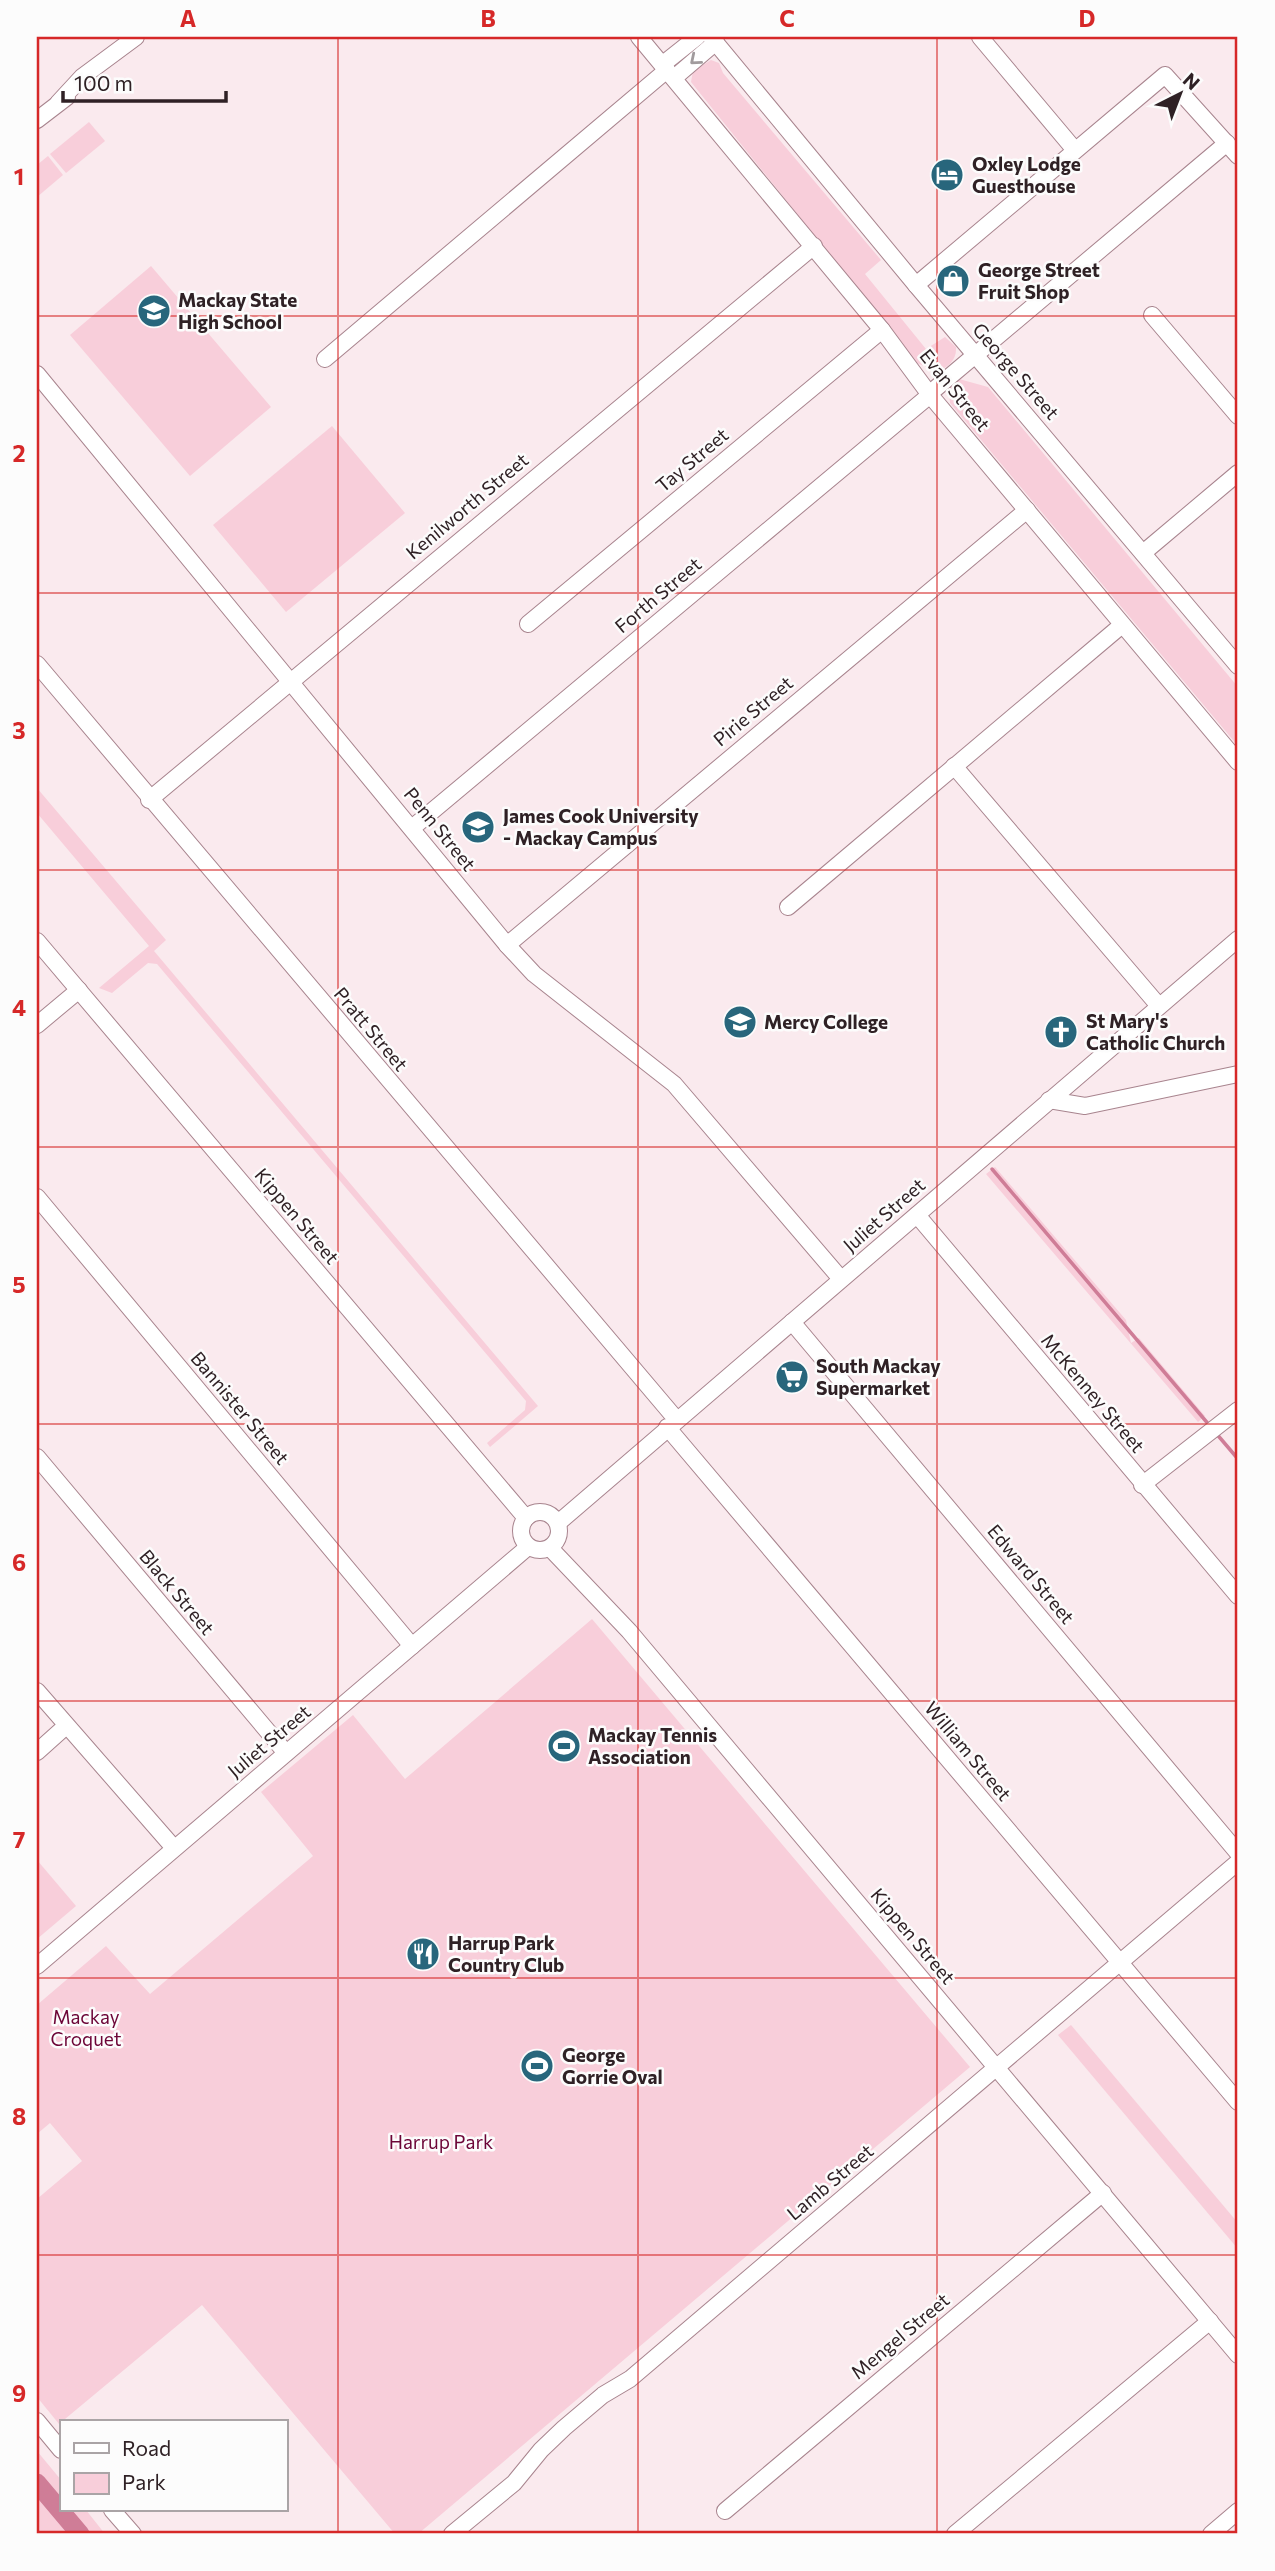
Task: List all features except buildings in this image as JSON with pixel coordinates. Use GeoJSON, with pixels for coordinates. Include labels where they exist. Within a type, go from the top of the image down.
{"type":"FeatureCollection","features":[{"type":"Feature","properties":{"kind":"street"},"geometry":{"type":"LineString","coordinates":[[37,120],[58,103],[74,84],[136,37]]}},
{"type":"Feature","properties":{"kind":"street"},"geometry":{"type":"LineString","coordinates":[[668,71],[697,37]]}},
{"type":"Feature","properties":{"kind":"street"},"geometry":{"type":"LineString","coordinates":[[980,37],[1074,149]]}},
{"type":"Feature","properties":{"kind":"street","name":"Evan Street"},"geometry":{"type":"LineString","coordinates":[[642,38],[883,330],[930,394],[1238,762]]}},
{"type":"Feature","properties":{"kind":"street"},"geometry":{"type":"LineString","coordinates":[[325,359],[668,71],[714,40]]}},
{"type":"Feature","properties":{"kind":"street","name":"George Street"},"geometry":{"type":"LineString","coordinates":[[714,40],[916,285],[1238,666]]}},
{"type":"Feature","properties":{"kind":"street"},"geometry":{"type":"LineString","coordinates":[[916,285],[1165,75],[1238,156]]}},
{"type":"Feature","properties":{"kind":"street","name":"Forth Street"},"geometry":{"type":"LineString","coordinates":[[412,828],[1227,143]]}},
{"type":"Feature","properties":{"kind":"street","name":"Kenilworth Street"},"geometry":{"type":"LineString","coordinates":[[149,800],[814,246]]}},
{"type":"Feature","properties":{"kind":"street"},"geometry":{"type":"LineString","coordinates":[[1152,315],[1238,416]]}},
{"type":"Feature","properties":{"kind":"street","name":"Tay Street"},"geometry":{"type":"LineString","coordinates":[[528,624],[883,330]]}},
{"type":"Feature","properties":{"kind":"street","name":"Penn Street"},"geometry":{"type":"LineString","coordinates":[[37,373],[507,945],[534,974],[674,1084],[841,1279]]}},
{"type":"Feature","properties":{"kind":"street"},"geometry":{"type":"LineString","coordinates":[[1143,553],[1238,473]]}},
{"type":"Feature","properties":{"kind":"street","name":"Pirie Street"},"geometry":{"type":"LineString","coordinates":[[507,945],[1027,510]]}},
{"type":"Feature","properties":{"kind":"street"},"geometry":{"type":"LineString","coordinates":[[788,906],[1122,625]]}},
{"type":"Feature","properties":{"kind":"street","name":"Pratt Street"},"geometry":{"type":"LineString","coordinates":[[37,664],[671,1423]]}},
{"type":"Feature","properties":{"kind":"street"},"geometry":{"type":"LineString","coordinates":[[954,766],[1159,1006]]}},
{"type":"Feature","properties":{"kind":"street","name":"Juliet Street"},"geometry":{"type":"LineString","coordinates":[[558,1523],[671,1423],[1238,939]]}},
{"type":"Feature","properties":{"kind":"street","name":"Kippen Street"},"geometry":{"type":"LineString","coordinates":[[37,941],[526,1518]]}},
{"type":"Feature","properties":{"kind":"street"},"geometry":{"type":"LineString","coordinates":[[37,1025],[79,990]]}},
{"type":"Feature","properties":{"kind":"street"},"geometry":{"type":"LineString","coordinates":[[1049,1100],[1082,1107],[1238,1074]]}},
{"type":"Feature","properties":{"kind":"street"},"geometry":{"type":"LineString","coordinates":[[1073,1080],[1084,1100],[1099,1103]]}},
{"type":"Feature","properties":{"kind":"street","name":"Bannister Street"},"geometry":{"type":"LineString","coordinates":[[37,1197],[412,1646]]}},
{"type":"Feature","properties":{"kind":"street","name":"McKenney Street"},"geometry":{"type":"LineString","coordinates":[[917,1215],[1238,1596]]}},
{"type":"Feature","properties":{"kind":"street","name":"Edward Street"},"geometry":{"type":"LineString","coordinates":[[792,1322],[1238,1853]]}},
{"type":"Feature","properties":{"kind":"street"},"geometry":{"type":"LineString","coordinates":[[1142,1485],[1238,1410]]}},
{"type":"Feature","properties":{"kind":"street","name":"William Street"},"geometry":{"type":"LineString","coordinates":[[671,1423],[1238,2102]]}},
{"type":"Feature","properties":{"kind":"street","name":"Black Street"},"geometry":{"type":"LineString","coordinates":[[37,1457],[286,1754]]}},
{"type":"Feature","properties":{"kind":"street"},"geometry":{"type":"LineString","coordinates":[[543,1512],[558,1523],[558,1539],[551,1548],[539,1551],[528,1547],[521,1536],[526,1518],[543,1512]]}},
{"type":"Feature","properties":{"kind":"street","name":"Juliet Street"},"geometry":{"type":"LineString","coordinates":[[37,1966],[528,1547]]}},
{"type":"Feature","properties":{"kind":"street","name":"Kippen Street"},"geometry":{"type":"LineString","coordinates":[[551,1548],[629,1632],[1238,2355]]}},
{"type":"Feature","properties":{"kind":"street"},"geometry":{"type":"LineString","coordinates":[[37,1691],[174,1848]]}},
{"type":"Feature","properties":{"kind":"street"},"geometry":{"type":"LineString","coordinates":[[37,1752],[66,1726]]}},
{"type":"Feature","properties":{"kind":"street","name":"Lamb Street"},"geometry":{"type":"LineString","coordinates":[[452,2534],[514,2483],[546,2445],[603,2395],[630,2379],[1238,1862]]}},
{"type":"Feature","properties":{"kind":"street","name":"Mengel Street"},"geometry":{"type":"LineString","coordinates":[[725,2511],[1103,2193]]}},
{"type":"Feature","properties":{"kind":"street"},"geometry":{"type":"LineString","coordinates":[[955,2534],[1210,2321]]}},
{"type":"Feature","properties":{"kind":"street"},"geometry":{"type":"LineString","coordinates":[[37,2421],[60,2449]]}},
{"type":"Feature","properties":{"kind":"street"},"geometry":{"type":"LineString","coordinates":[[1211,2534],[1238,2511]]}},
{"type":"Feature","properties":{"kind":"street"},"geometry":{"type":"LineString","coordinates":[[114,2512],[133,2534]]}},
{"type":"Feature","properties":{"kind":"green space"},"geometry":{"type":"Polygon","coordinates":[[[711,60],[719,63],[723,73],[881,260],[865,274],[926,349],[945,337],[956,347],[955,356],[948,365],[937,372],[917,363],[691,82],[693,71],[711,60]]]}},
{"type":"Feature","properties":{"kind":"green space"},"geometry":{"type":"Polygon","coordinates":[[[89,122],[105,141],[66,173],[50,154],[89,122]]]}},
{"type":"Feature","properties":{"kind":"green space"},"geometry":{"type":"Polygon","coordinates":[[[48,156],[63,175],[37,197],[37,165],[48,156]]]}},
{"type":"Feature","properties":{"kind":"green space"},"geometry":{"type":"Polygon","coordinates":[[[151,266],[271,407],[190,476],[70,335],[151,266]]]}},
{"type":"Feature","properties":{"kind":"green space"},"geometry":{"type":"Polygon","coordinates":[[[959,379],[988,387],[1238,687],[1238,746],[950,403],[949,389],[959,379]]]}},
{"type":"Feature","properties":{"kind":"green space"},"geometry":{"type":"Polygon","coordinates":[[[332,426],[405,513],[286,612],[213,525],[332,426]]]}},
{"type":"Feature","properties":{"kind":"green space"},"geometry":{"type":"Polygon","coordinates":[[[37,788],[166,940],[154,951],[538,1406],[490,1447],[487,1443],[525,1410],[526,1401],[157,964],[148,963],[112,993],[99,988],[149,946],[37,813],[37,788]]]}},
{"type":"Feature","properties":{"kind":"green space"},"geometry":{"type":"Polygon","coordinates":[[[995,1167],[1126,1320],[1131,1343],[1139,1338],[1205,1416],[1198,1422],[986,1174],[995,1167]]]}},
{"type":"Feature","properties":{"kind":"green space","name":"Harrup Park"},"geometry":{"type":"Polygon","coordinates":[[[592,1619],[970,2067],[418,2534],[395,2534],[202,2305],[64,2420],[60,2420],[59,2424],[37,2397],[37,2199],[82,2161],[50,2123],[37,2134],[37,2005],[106,1946],[150,1994],[313,1856],[261,1792],[353,1715],[405,1779],[592,1619]]]}},
{"type":"Feature","properties":{"kind":"green space"},"geometry":{"type":"Polygon","coordinates":[[[37,1860],[76,1906],[37,1939],[37,1860]]]}},
{"type":"Feature","properties":{"kind":"green space"},"geometry":{"type":"Polygon","coordinates":[[[1071,2025],[1238,2223],[1238,2249],[1058,2035],[1071,2025]]]}},
{"type":"Feature","properties":{"kind":"green space"},"geometry":{"type":"Polygon","coordinates":[[[37,2451],[60,2479],[60,2512],[88,2512],[105,2534],[37,2534],[37,2451]]]}},
{"type":"Feature","properties":{"kind":"waterway"},"geometry":{"type":"LineString","coordinates":[[992,1169],[1210,1426]]}},
{"type":"Feature","properties":{"kind":"waterway"},"geometry":{"type":"LineString","coordinates":[[1215,1432],[1238,1459]]}},
{"type":"Feature","properties":{"kind":"waterway"},"geometry":{"type":"LineString","coordinates":[[37,2483],[60,2510]]}},
{"type":"Feature","properties":{"kind":"waterway"},"geometry":{"type":"LineString","coordinates":[[61,2512],[80,2534]]}},
{"type":"Feature","properties":{"kind":"place","name":"Oxley Lodge Guesthouse"},"geometry":{"type":"Point","coordinates":[947,175]}},
{"type":"Feature","properties":{"kind":"place","name":"George Street Fruit Shop"},"geometry":{"type":"Point","coordinates":[953,281]}},
{"type":"Feature","properties":{"kind":"place","name":"Mackay State High School"},"geometry":{"type":"Point","coordinates":[154,311]}},
{"type":"Feature","properties":{"kind":"place","name":"James Cook University - Mackay Campus"},"geometry":{"type":"Point","coordinates":[478,827]}},
{"type":"Feature","properties":{"kind":"place","name":"Mercy College"},"geometry":{"type":"Point","coordinates":[740,1022]}},
{"type":"Feature","properties":{"kind":"place","name":"St Mary's Catholic Church"},"geometry":{"type":"Point","coordinates":[1061,1032]}},
{"type":"Feature","properties":{"kind":"place","name":"South Mackay Supermarket"},"geometry":{"type":"Point","coordinates":[792,1377]}},
{"type":"Feature","properties":{"kind":"place","name":"Mackay Tennis Association"},"geometry":{"type":"Point","coordinates":[564,1746]}},
{"type":"Feature","properties":{"kind":"place","name":"Harrup Park Country Club"},"geometry":{"type":"Point","coordinates":[423,1954]}},
{"type":"Feature","properties":{"kind":"place","name":"George Gorrie Oval"},"geometry":{"type":"Point","coordinates":[537,2066]}},
{"type":"Feature","properties":{"kind":"park label","name":"Mackay Croquet"},"geometry":{"type":"Point","coordinates":[86,2028]}}]}
